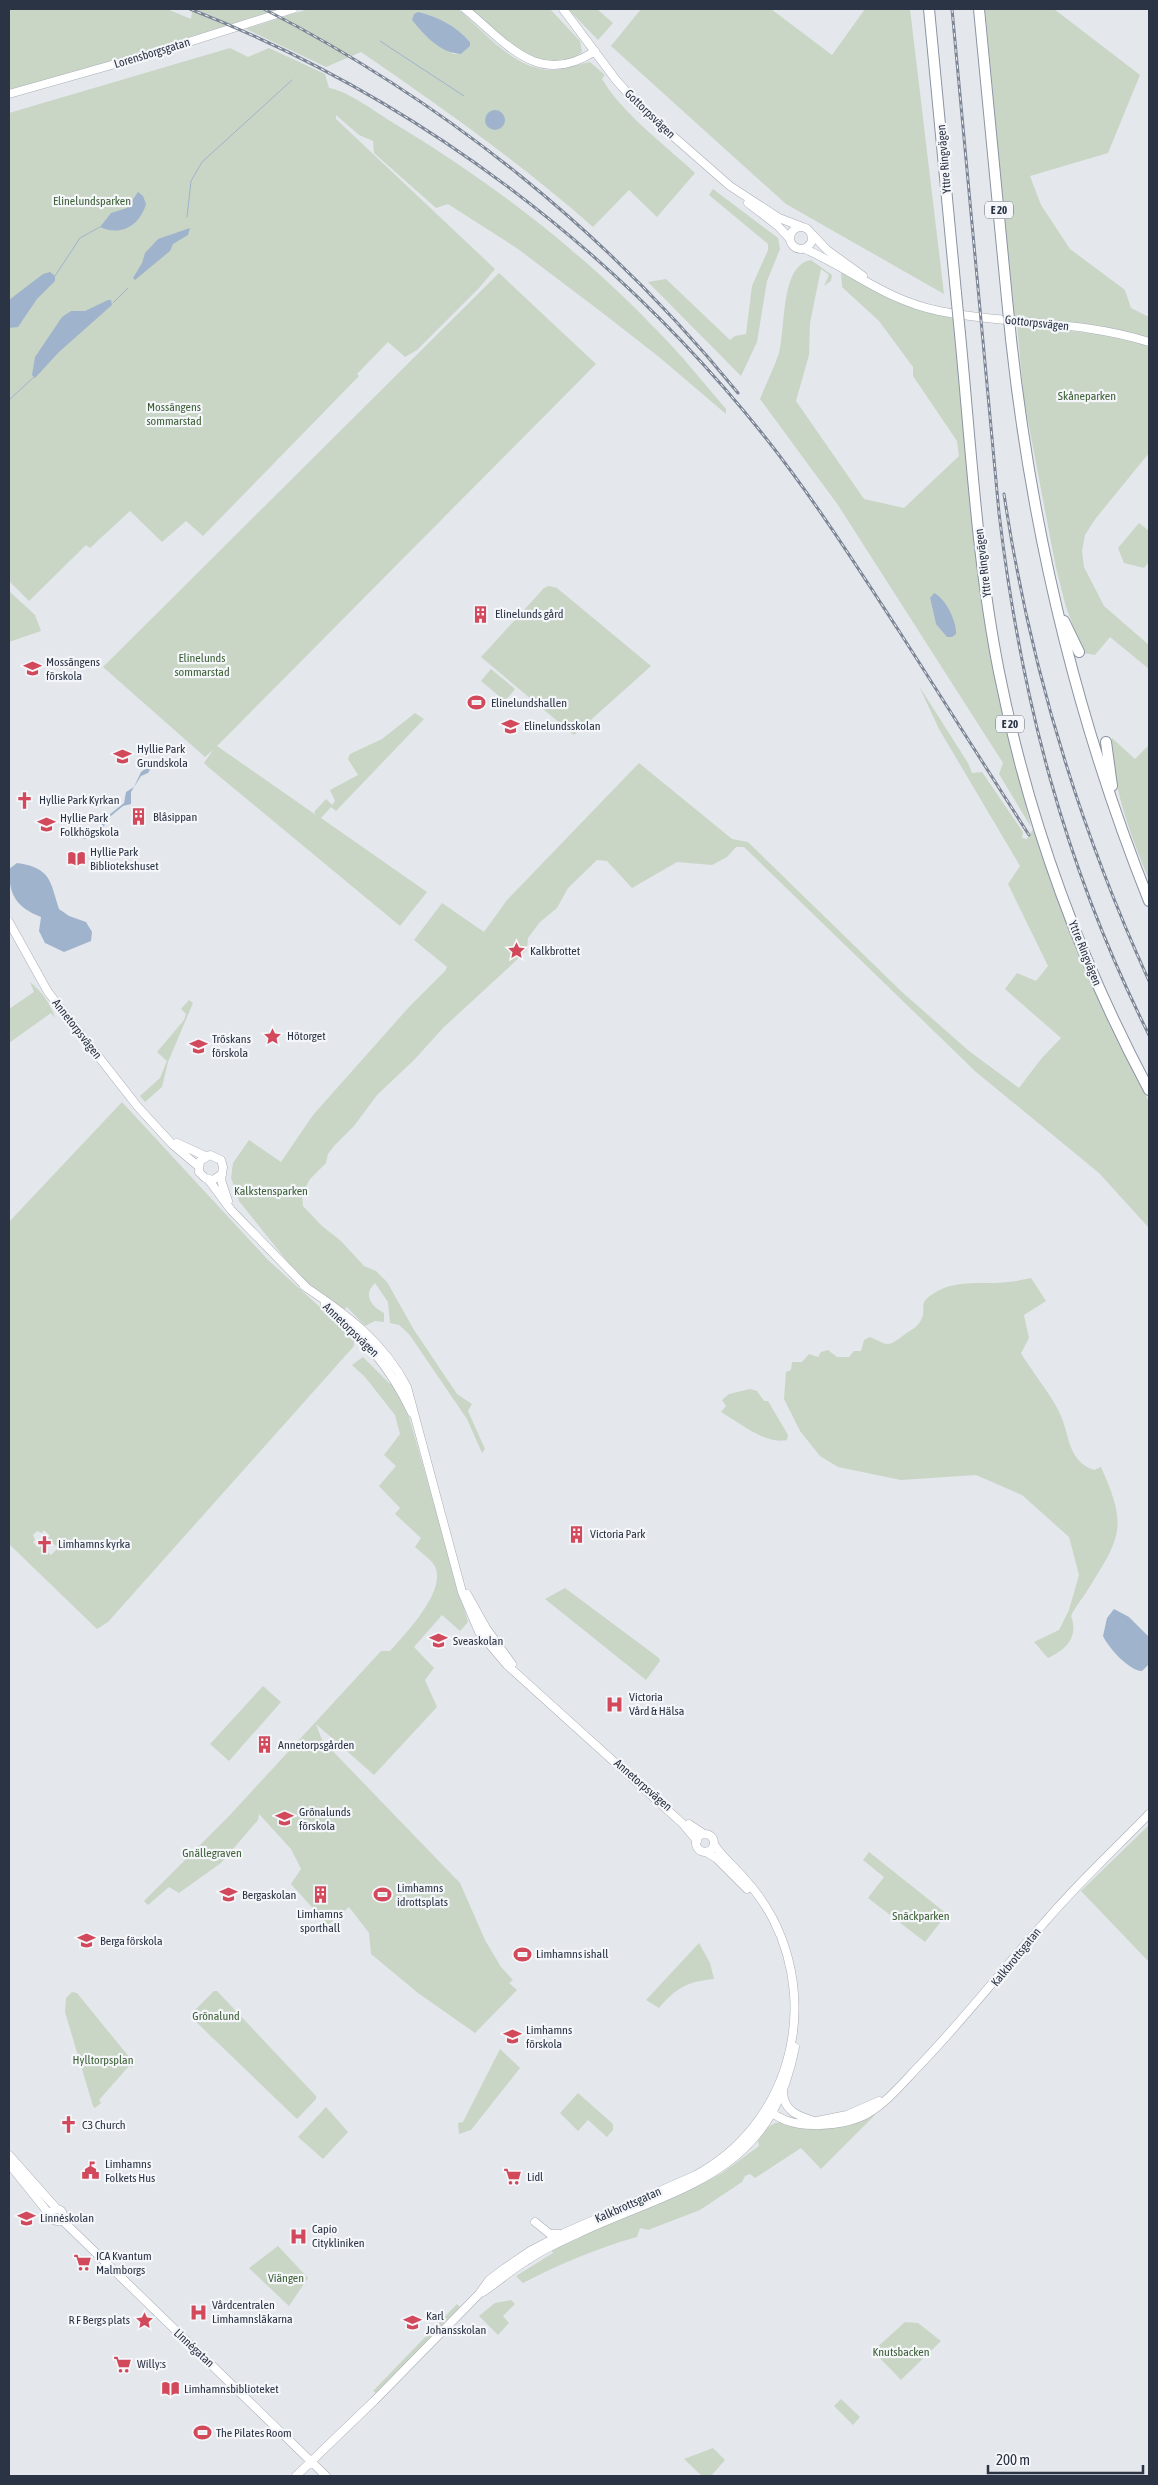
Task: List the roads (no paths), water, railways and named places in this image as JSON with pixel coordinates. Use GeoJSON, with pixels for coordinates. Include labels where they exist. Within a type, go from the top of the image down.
{"type":"FeatureCollection","features":[{"type":"Feature","properties":{"kind":"highway","name":"Yttre Ringvägen"},"geometry":{"type":"LineString","coordinates":[[929,9],[986,595],[1011,727],[1026,786],[1061,893],[1108,1009],[1149,1090]]}},
{"type":"Feature","properties":{"kind":"highway","name":"E 20"},"geometry":{"type":"LineString","coordinates":[[979,9],[986,63],[1011,339],[1026,454],[1051,589],[1078,693],[1116,814],[1149,901]]}},
{"type":"Feature","properties":{"kind":"highway"},"geometry":{"type":"LineString","coordinates":[[1051,589],[1078,652]]}},
{"type":"Feature","properties":{"kind":"highway"},"geometry":{"type":"LineString","coordinates":[[1106,742],[1116,814]]}},
{"type":"Feature","properties":{"kind":"main road","name":"Lorensborgsgatan"},"geometry":{"type":"LineString","coordinates":[[9,94],[154,53],[294,9]]}},
{"type":"Feature","properties":{"kind":"main road"},"geometry":{"type":"LineString","coordinates":[[464,9],[520,56],[537,64],[563,65],[576,62],[595,51]]}},
{"type":"Feature","properties":{"kind":"main road","name":"Gottorpsvägen"},"geometry":{"type":"LineString","coordinates":[[558,9],[580,31]]}},
{"type":"Feature","properties":{"kind":"main road","name":"Gottorpsvägen"},"geometry":{"type":"LineString","coordinates":[[563,9],[616,80],[642,109],[730,186],[743,200],[778,226],[796,248],[805,249],[885,293],[925,307],[967,316],[1093,329],[1149,342]]}},
{"type":"Feature","properties":{"kind":"main road","name":"Gottorpsvägen"},"geometry":{"type":"LineString","coordinates":[[730,186],[779,218],[808,228],[812,235],[832,255],[871,281],[925,307]]}},
{"type":"Feature","properties":{"kind":"main road"},"geometry":{"type":"LineString","coordinates":[[790,239],[792,230],[800,226]]}},
{"type":"Feature","properties":{"kind":"main road"},"geometry":{"type":"LineString","coordinates":[[805,249],[812,243],[812,235]]}},
{"type":"Feature","properties":{"kind":"main road","name":"Annetorpsvägen"},"geometry":{"type":"LineString","coordinates":[[9,922],[48,992],[157,1128],[173,1145],[198,1166]]}},
{"type":"Feature","properties":{"kind":"main road","name":"Annetorpsvägen"},"geometry":{"type":"LineString","coordinates":[[157,1128],[182,1146],[205,1156]]}},
{"type":"Feature","properties":{"kind":"main road"},"geometry":{"type":"LineString","coordinates":[[213,1155],[220,1158],[223,1165],[222,1174],[216,1179],[208,1179],[201,1175],[198,1166],[201,1159],[205,1156],[213,1155]]}},
{"type":"Feature","properties":{"kind":"main road","name":"Annetorpsvägen"},"geometry":{"type":"LineString","coordinates":[[222,1174],[222,1183],[231,1210]]}},
{"type":"Feature","properties":{"kind":"main road","name":"Annetorpsvägen"},"geometry":{"type":"LineString","coordinates":[[208,1179],[231,1210],[304,1286],[344,1313],[385,1351],[407,1387],[456,1567],[486,1628],[523,1678],[582,1734],[683,1824],[697,1841],[698,1849],[716,1858],[747,1888],[770,1918],[781,1938]]}},
{"type":"Feature","properties":{"kind":"main road","name":"Annetorpsvägen"},"geometry":{"type":"LineString","coordinates":[[582,1734],[694,1828],[712,1838],[714,1844],[757,1894],[773,1920],[788,1958],[796,1997],[791,2048],[771,2109]]}},
{"type":"Feature","properties":{"kind":"main road","name":"Kalkbrottsgatan"},"geometry":{"type":"LineString","coordinates":[[771,2109],[794,2122],[821,2125],[851,2121],[871,2111],[895,2091],[967,2015],[1055,1910],[1149,1814]]}},
{"type":"Feature","properties":{"kind":"main road","name":"Kalkbrottsgatan"},"geometry":{"type":"LineString","coordinates":[[1140,1825],[1149,1820]]}},
{"type":"Feature","properties":{"kind":"main road"},"geometry":{"type":"LineString","coordinates":[[697,1841],[704,1834]]}},
{"type":"Feature","properties":{"kind":"main road"},"geometry":{"type":"LineString","coordinates":[[706,1852],[711,1850],[714,1844]]}},
{"type":"Feature","properties":{"kind":"main road","name":"Kalkbrottsgatan"},"geometry":{"type":"LineString","coordinates":[[479,2294],[526,2260],[560,2242],[676,2192],[730,2163],[752,2141],[785,2084],[796,2041],[798,2021],[796,1997]]}},
{"type":"Feature","properties":{"kind":"main road"},"geometry":{"type":"LineString","coordinates":[[785,2084],[783,2097],[787,2108],[797,2115],[814,2121]]}},
{"type":"Feature","properties":{"kind":"main road","name":"Kalkbrottsgatan"},"geometry":{"type":"LineString","coordinates":[[771,2109],[794,2118],[814,2121],[847,2115],[895,2091]]}},
{"type":"Feature","properties":{"kind":"main road","name":"Kalkbrottsgatan"},"geometry":{"type":"LineString","coordinates":[[296,2476],[374,2401],[479,2294],[489,2280],[530,2251],[696,2176],[717,2164],[771,2109]]}},
{"type":"Feature","properties":{"kind":"main road"},"geometry":{"type":"LineString","coordinates":[[752,2141],[769,2123],[774,2121],[794,2122]]}},
{"type":"Feature","properties":{"kind":"main road"},"geometry":{"type":"LineString","coordinates":[[9,2155],[53,2212]]}},
{"type":"Feature","properties":{"kind":"main road"},"geometry":{"type":"LineString","coordinates":[[9,2164],[53,2212]]}},
{"type":"Feature","properties":{"kind":"main road","name":"Linnégatan"},"geometry":{"type":"LineString","coordinates":[[53,2212],[55,2221],[62,2219],[326,2476]]}},
{"type":"Feature","properties":{"kind":"main road"},"geometry":{"type":"LineString","coordinates":[[535,2222],[550,2234],[564,2234]]}},
{"type":"Feature","properties":{"kind":"water"},"geometry":{"type":"Polygon","coordinates":[[[418,12],[440,19],[453,27],[465,36],[470,42],[470,46],[461,54],[439,47],[412,20],[414,14],[418,12]]]}},
{"type":"Feature","properties":{"kind":"water"},"geometry":{"type":"Polygon","coordinates":[[[495,110],[502,113],[505,120],[502,127],[495,130],[488,127],[485,120],[488,113],[495,110]]]}},
{"type":"Feature","properties":{"kind":"water"},"geometry":{"type":"Polygon","coordinates":[[[138,192],[143,196],[146,204],[139,218],[134,223],[122,230],[115,231],[100,227],[111,213],[127,208],[138,192]]]}},
{"type":"Feature","properties":{"kind":"water"},"geometry":{"type":"Polygon","coordinates":[[[190,228],[188,235],[173,244],[170,251],[135,280],[133,278],[142,263],[145,253],[158,239],[190,228]]]}},
{"type":"Feature","properties":{"kind":"water"},"geometry":{"type":"Polygon","coordinates":[[[50,272],[55,276],[55,281],[37,299],[18,327],[9,328],[9,300],[43,274],[50,272]]]}},
{"type":"Feature","properties":{"kind":"water"},"geometry":{"type":"Polygon","coordinates":[[[111,300],[112,305],[59,352],[35,378],[32,375],[35,357],[62,317],[71,311],[85,311],[111,300]]]}},
{"type":"Feature","properties":{"kind":"water"},"geometry":{"type":"Polygon","coordinates":[[[934,593],[946,605],[955,623],[956,634],[952,637],[947,637],[936,624],[930,598],[934,593]]]}},
{"type":"Feature","properties":{"kind":"water"},"geometry":{"type":"Polygon","coordinates":[[[148,767],[151,768],[148,773],[141,776],[131,792],[131,804],[123,806],[106,820],[103,830],[89,834],[85,839],[82,838],[85,833],[100,830],[104,819],[124,803],[126,792],[134,787],[141,772],[148,767]]]}},
{"type":"Feature","properties":{"kind":"water"},"geometry":{"type":"Polygon","coordinates":[[[17,863],[37,868],[48,878],[59,909],[69,916],[86,922],[92,932],[91,941],[64,952],[45,943],[39,931],[41,917],[25,909],[20,904],[10,886],[9,869],[17,863]]]}},
{"type":"Feature","properties":{"kind":"water"},"geometry":{"type":"Polygon","coordinates":[[[1114,1609],[1129,1617],[1149,1637],[1149,1664],[1142,1671],[1125,1663],[1109,1646],[1103,1636],[1107,1618],[1114,1609]]]}},
{"type":"Feature","properties":{"kind":"waterway"},"geometry":{"type":"LineString","coordinates":[[380,41],[464,96]]}},
{"type":"Feature","properties":{"kind":"waterway"},"geometry":{"type":"LineString","coordinates":[[187,217],[191,181],[202,162],[292,80]]}},
{"type":"Feature","properties":{"kind":"waterway"},"geometry":{"type":"LineString","coordinates":[[55,276],[80,238],[100,227]]}},
{"type":"Feature","properties":{"kind":"waterway"},"geometry":{"type":"LineString","coordinates":[[113,303],[128,288]]}},
{"type":"Feature","properties":{"kind":"waterway"},"geometry":{"type":"LineString","coordinates":[[9,400],[34,377]]}},
{"type":"Feature","properties":{"kind":"railway"},"geometry":{"type":"LineString","coordinates":[[190,9],[273,45],[354,86],[431,133],[506,185],[576,242],[644,303],[706,368],[765,437],[801,484],[883,606],[1029,835]]}},
{"type":"Feature","properties":{"kind":"railway"},"geometry":{"type":"LineString","coordinates":[[264,9],[332,46],[397,86],[521,176],[579,226],[635,279],[688,334],[738,393]]}},
{"type":"Feature","properties":{"kind":"railway"},"geometry":{"type":"LineString","coordinates":[[952,9],[999,513],[1008,582],[1020,649],[1034,716],[1070,845],[1093,909],[1119,972],[1149,1035]]}},
{"type":"Feature","properties":{"kind":"railway"},"geometry":{"type":"LineString","coordinates":[[1004,494],[1027,619],[1060,743],[1100,864],[1149,981]]}},
{"type":"Feature","properties":{"kind":"place","name":"Elinelunds gård"},"geometry":{"type":"Point","coordinates":[481,614]}},
{"type":"Feature","properties":{"kind":"place","name":"Mossängens förskola"},"geometry":{"type":"Point","coordinates":[32,669]}},
{"type":"Feature","properties":{"kind":"place","name":"Elinelundshallen"},"geometry":{"type":"Point","coordinates":[477,703]}},
{"type":"Feature","properties":{"kind":"place","name":"Elinelundsskolan"},"geometry":{"type":"Point","coordinates":[510,726]}},
{"type":"Feature","properties":{"kind":"place","name":"Hyllie Park Grundskola"},"geometry":{"type":"Point","coordinates":[123,756]}},
{"type":"Feature","properties":{"kind":"place","name":"Hyllie Park Kyrkan"},"geometry":{"type":"Point","coordinates":[25,800]}},
{"type":"Feature","properties":{"kind":"place","name":"Blåsippan"},"geometry":{"type":"Point","coordinates":[139,817]}},
{"type":"Feature","properties":{"kind":"place","name":"Hyllie Park Folkhögskola"},"geometry":{"type":"Point","coordinates":[46,825]}},
{"type":"Feature","properties":{"kind":"place","name":"Hyllie Park Bibliotekshuset"},"geometry":{"type":"Point","coordinates":[76,859]}},
{"type":"Feature","properties":{"kind":"place","name":"Kalkbrottet"},"geometry":{"type":"Point","coordinates":[516,951]}},
{"type":"Feature","properties":{"kind":"place","name":"Hötorget"},"geometry":{"type":"Point","coordinates":[273,1036]}},
{"type":"Feature","properties":{"kind":"place","name":"Tröskans förskola"},"geometry":{"type":"Point","coordinates":[198,1046]}},
{"type":"Feature","properties":{"kind":"place","name":"Victoria Park"},"geometry":{"type":"Point","coordinates":[576,1534]}},
{"type":"Feature","properties":{"kind":"place","name":"Limhamns kyrka"},"geometry":{"type":"Point","coordinates":[44,1544]}},
{"type":"Feature","properties":{"kind":"place","name":"Sveaskolan"},"geometry":{"type":"Point","coordinates":[439,1641]}},
{"type":"Feature","properties":{"kind":"place","name":"Victoria Vård & Hälsa"},"geometry":{"type":"Point","coordinates":[615,1704]}},
{"type":"Feature","properties":{"kind":"place","name":"Annetorpsgården"},"geometry":{"type":"Point","coordinates":[264,1745]}},
{"type":"Feature","properties":{"kind":"place","name":"Grönalunds förskola"},"geometry":{"type":"Point","coordinates":[285,1819]}},
{"type":"Feature","properties":{"kind":"place","name":"Bergaskolan"},"geometry":{"type":"Point","coordinates":[228,1895]}},
{"type":"Feature","properties":{"kind":"place","name":"Limhamns sporthall"},"geometry":{"type":"Point","coordinates":[320,1895]}},
{"type":"Feature","properties":{"kind":"place","name":"Limhamns idrottsplats"},"geometry":{"type":"Point","coordinates":[383,1895]}},
{"type":"Feature","properties":{"kind":"place","name":"Berga förskola"},"geometry":{"type":"Point","coordinates":[86,1941]}},
{"type":"Feature","properties":{"kind":"place","name":"Limhamns ishall"},"geometry":{"type":"Point","coordinates":[522,1954]}},
{"type":"Feature","properties":{"kind":"place","name":"Limhamns förskola"},"geometry":{"type":"Point","coordinates":[512,2037]}},
{"type":"Feature","properties":{"kind":"place","name":"C3 Church"},"geometry":{"type":"Point","coordinates":[68,2125]}},
{"type":"Feature","properties":{"kind":"place","name":"Limhamns Folkets Hus"},"geometry":{"type":"Point","coordinates":[91,2171]}},
{"type":"Feature","properties":{"kind":"place","name":"Lidl"},"geometry":{"type":"Point","coordinates":[513,2177]}},
{"type":"Feature","properties":{"kind":"place","name":"Linnéskolan"},"geometry":{"type":"Point","coordinates":[26,2218]}},
{"type":"Feature","properties":{"kind":"place","name":"Capio Citykliniken"},"geometry":{"type":"Point","coordinates":[298,2236]}},
{"type":"Feature","properties":{"kind":"place","name":"ICA Kvantum Malmborgs"},"geometry":{"type":"Point","coordinates":[82,2263]}},
{"type":"Feature","properties":{"kind":"place","name":"Vårdcentralen Limhamnsläkarna"},"geometry":{"type":"Point","coordinates":[198,2312]}},
{"type":"Feature","properties":{"kind":"place","name":"R F Bergs plats"},"geometry":{"type":"Point","coordinates":[144,2320]}},
{"type":"Feature","properties":{"kind":"place","name":"Karl Johansskolan"},"geometry":{"type":"Point","coordinates":[412,2323]}},
{"type":"Feature","properties":{"kind":"place","name":"Willy:s"},"geometry":{"type":"Point","coordinates":[123,2364]}},
{"type":"Feature","properties":{"kind":"place","name":"Limhamnsbiblioteket"},"geometry":{"type":"Point","coordinates":[170,2389]}},
{"type":"Feature","properties":{"kind":"place","name":"The Pilates Room"},"geometry":{"type":"Point","coordinates":[202,2433]}},
{"type":"Feature","properties":{"kind":"park label","name":"Elinelundsparken"},"geometry":{"type":"Point","coordinates":[92,201]}},
{"type":"Feature","properties":{"kind":"park label","name":"Skåneparken"},"geometry":{"type":"Point","coordinates":[1087,396]}},
{"type":"Feature","properties":{"kind":"park label","name":"Mossängens sommarstad"},"geometry":{"type":"Point","coordinates":[174,414]}},
{"type":"Feature","properties":{"kind":"park label","name":"Elinelunds sommarstad"},"geometry":{"type":"Point","coordinates":[202,665]}},
{"type":"Feature","properties":{"kind":"park label","name":"Kalkstensparken"},"geometry":{"type":"Point","coordinates":[271,1191]}},
{"type":"Feature","properties":{"kind":"park label","name":"Gnällegraven"},"geometry":{"type":"Point","coordinates":[212,1853]}},
{"type":"Feature","properties":{"kind":"park label","name":"Snäckparken"},"geometry":{"type":"Point","coordinates":[921,1916]}},
{"type":"Feature","properties":{"kind":"park label","name":"Grönalund"},"geometry":{"type":"Point","coordinates":[216,2016]}},
{"type":"Feature","properties":{"kind":"park label","name":"Hylltorpsplan"},"geometry":{"type":"Point","coordinates":[103,2060]}},
{"type":"Feature","properties":{"kind":"park label","name":"Viängen"},"geometry":{"type":"Point","coordinates":[286,2278]}},
{"type":"Feature","properties":{"kind":"park label","name":"Knutsbacken"},"geometry":{"type":"Point","coordinates":[901,2352]}}]}
